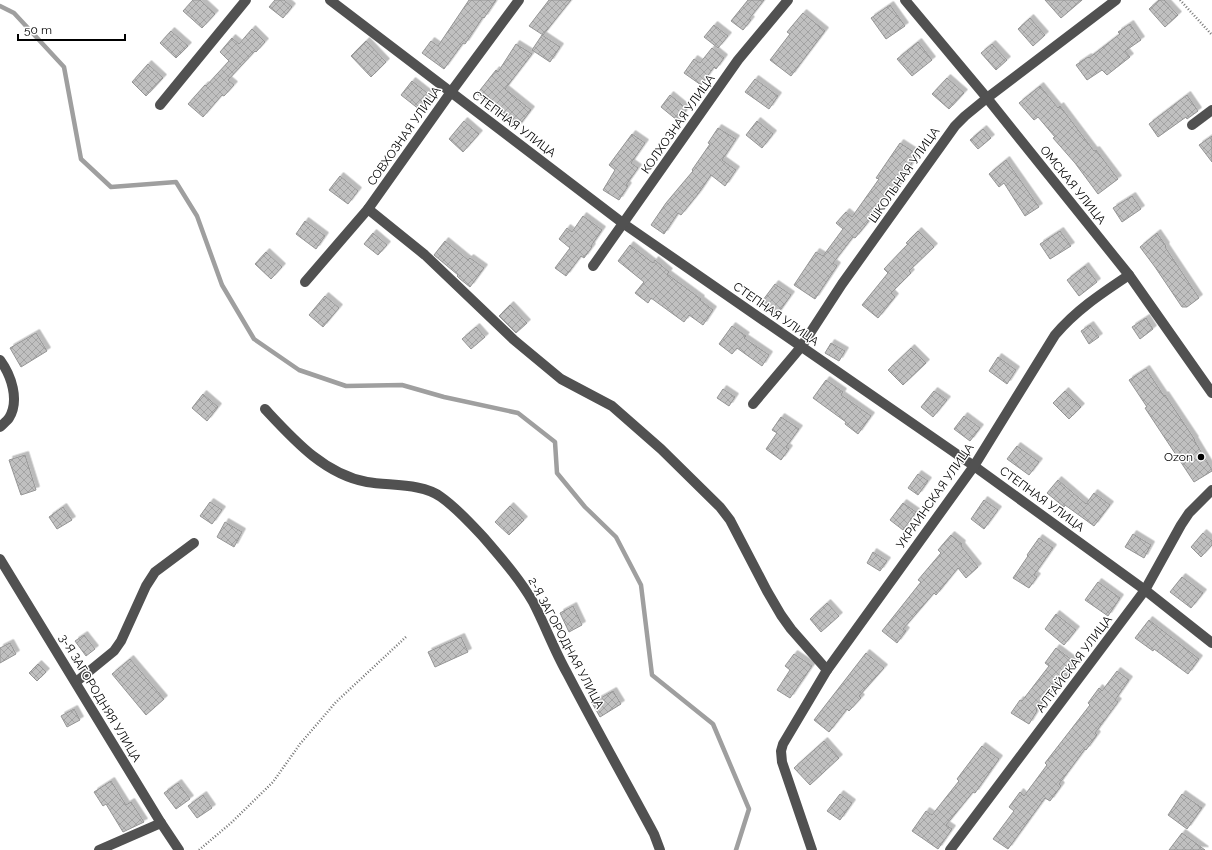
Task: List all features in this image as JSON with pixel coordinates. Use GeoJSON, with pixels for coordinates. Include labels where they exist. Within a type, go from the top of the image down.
{"type":"FeatureCollection","features":[{"type":"Feature","properties":{"kind":"street"},"geometry":{"type":"LineString","coordinates":[[160,105],[246,0]]}},
{"type":"Feature","properties":{"kind":"street","name":"СТЕПНАЯ УЛИЦА"},"geometry":{"type":"LineString","coordinates":[[330,0],[624,224],[974,466],[1145,590],[1212,643]]}},
{"type":"Feature","properties":{"kind":"street","name":"СОВХОЗНАЯ УЛИЦА"},"geometry":{"type":"LineString","coordinates":[[304,282],[368,209],[451,92],[519,0]]}},
{"type":"Feature","properties":{"kind":"street","name":"КОЛХОЗНАЯ УЛИЦА"},"geometry":{"type":"LineString","coordinates":[[593,266],[738,60],[788,0]]}},
{"type":"Feature","properties":{"kind":"street","name":"ОМСКАЯ УЛИЦА"},"geometry":{"type":"LineString","coordinates":[[905,0],[987,98],[1129,274],[1212,393]]}},
{"type":"Feature","properties":{"kind":"street","name":"ШКОЛЬНАЯ УЛИЦА"},"geometry":{"type":"LineString","coordinates":[[753,404],[801,347],[842,284],[945,140],[965,116],[1116,0]]}},
{"type":"Feature","properties":{"kind":"street"},"geometry":{"type":"LineString","coordinates":[[1192,125],[1212,110]]}},
{"type":"Feature","properties":{"kind":"street"},"geometry":{"type":"LineString","coordinates":[[368,209],[425,255],[514,340],[561,379],[612,406],[661,449],[720,507],[730,520],[774,605],[791,629],[827,670]]}},
{"type":"Feature","properties":{"kind":"street","name":"УКРАИНСКАЯ УЛИЦА"},"geometry":{"type":"LineString","coordinates":[[812,850],[782,762],[781,751],[783,744],[827,670],[974,466],[1059,331],[1083,306],[1129,274]]}},
{"type":"Feature","properties":{"kind":"street"},"geometry":{"type":"LineString","coordinates":[[0,360],[10,376],[14,397],[13,409],[9,418],[0,427]]}},
{"type":"Feature","properties":{"kind":"street","name":"2-Я ЗАГОРОДНАЯ УЛИЦА"},"geometry":{"type":"LineString","coordinates":[[265,409],[292,438],[310,454],[332,470],[357,480],[426,490],[440,496],[464,516],[500,556],[510,568],[533,603],[566,672],[654,834],[660,850]]}},
{"type":"Feature","properties":{"kind":"street","name":"АЛТАЙСКАЯ УЛИЦА"},"geometry":{"type":"LineString","coordinates":[[950,850],[1145,590],[1181,525],[1197,504],[1212,490]]}},
{"type":"Feature","properties":{"kind":"street"},"geometry":{"type":"LineString","coordinates":[[76,682],[114,651],[121,641],[146,586],[155,572],[194,543]]}},
{"type":"Feature","properties":{"kind":"street","name":"3-Я ЗАГОРОДНЯЯ УЛИЦА"},"geometry":{"type":"LineString","coordinates":[[0,559],[179,850]]}},
{"type":"Feature","properties":{"kind":"street"},"geometry":{"type":"LineString","coordinates":[[99,850],[161,823]]}},
{"type":"Feature","properties":{"kind":"path"},"geometry":{"type":"LineString","coordinates":[[1180,0],[1212,35]]}},
{"type":"Feature","properties":{"kind":"path"},"geometry":{"type":"LineString","coordinates":[[199,850],[231,823],[273,782],[300,744],[336,702],[407,636]]}},
{"type":"Feature","properties":{"kind":"building"},"geometry":{"type":"Polygon","coordinates":[[[193,0],[200,0],[215,14],[202,28],[183,11],[193,0]]]}},
{"type":"Feature","properties":{"kind":"building"},"geometry":{"type":"Polygon","coordinates":[[[275,0],[284,0],[292,7],[283,18],[269,7],[275,0]]]}},
{"type":"Feature","properties":{"kind":"building"},"geometry":{"type":"Polygon","coordinates":[[[469,0],[496,0],[465,44],[463,43],[444,69],[422,53],[431,41],[438,46],[469,0]]]}},
{"type":"Feature","properties":{"kind":"building"},"geometry":{"type":"Polygon","coordinates":[[[549,0],[571,0],[543,35],[529,26],[549,0]]]}},
{"type":"Feature","properties":{"kind":"building"},"geometry":{"type":"Polygon","coordinates":[[[748,0],[764,0],[749,19],[751,20],[743,30],[731,21],[748,0]]]}},
{"type":"Feature","properties":{"kind":"building"},"geometry":{"type":"Polygon","coordinates":[[[1045,0],[1082,0],[1061,18],[1045,0]]]}},
{"type":"Feature","properties":{"kind":"building"},"geometry":{"type":"Polygon","coordinates":[[[1159,0],[1164,0],[1178,15],[1165,27],[1149,9],[1159,0]]]}},
{"type":"Feature","properties":{"kind":"building"},"geometry":{"type":"Polygon","coordinates":[[[890,5],[905,26],[886,39],[871,18],[890,5]]]}},
{"type":"Feature","properties":{"kind":"building"},"geometry":{"type":"Polygon","coordinates":[[[803,13],[825,31],[791,76],[770,60],[790,34],[787,32],[803,13]]]}},
{"type":"Feature","properties":{"kind":"building"},"geometry":{"type":"Polygon","coordinates":[[[1030,18],[1045,35],[1033,46],[1018,29],[1030,18]]]}},
{"type":"Feature","properties":{"kind":"building"},"geometry":{"type":"Polygon","coordinates":[[[1130,24],[1141,40],[1125,51],[1130,57],[1107,75],[1102,70],[1087,80],[1076,65],[1088,57],[1089,58],[1120,34],[1118,32],[1130,24]]]}},
{"type":"Feature","properties":{"kind":"building"},"geometry":{"type":"Polygon","coordinates":[[[714,25],[728,36],[718,48],[704,37],[714,25]]]}},
{"type":"Feature","properties":{"kind":"building"},"geometry":{"type":"Polygon","coordinates":[[[252,29],[265,42],[228,80],[234,85],[224,96],[222,95],[203,117],[188,104],[229,61],[220,52],[232,38],[239,44],[252,29]]]}},
{"type":"Feature","properties":{"kind":"building"},"geometry":{"type":"Polygon","coordinates":[[[171,31],[188,46],[176,58],[160,43],[171,31]]]}},
{"type":"Feature","properties":{"kind":"building"},"geometry":{"type":"Polygon","coordinates":[[[542,35],[560,47],[550,62],[532,50],[542,35]]]}},
{"type":"Feature","properties":{"kind":"building"},"geometry":{"type":"Polygon","coordinates":[[[366,41],[386,62],[371,77],[351,56],[366,41]]]}},
{"type":"Feature","properties":{"kind":"building"},"geometry":{"type":"Polygon","coordinates":[[[918,42],[932,60],[912,76],[897,59],[918,42]]]}},
{"type":"Feature","properties":{"kind":"building"},"geometry":{"type":"Polygon","coordinates":[[[516,44],[532,54],[505,89],[531,110],[518,127],[477,94],[496,70],[498,72],[516,44]]]}},
{"type":"Feature","properties":{"kind":"building"},"geometry":{"type":"Polygon","coordinates":[[[992,44],[1007,60],[996,70],[981,53],[992,44]]]}},
{"type":"Feature","properties":{"kind":"building"},"geometry":{"type":"Polygon","coordinates":[[[712,48],[724,58],[716,69],[714,67],[701,85],[684,73],[694,59],[700,63],[712,48]]]}},
{"type":"Feature","properties":{"kind":"building"},"geometry":{"type":"Polygon","coordinates":[[[148,64],[163,78],[146,96],[132,82],[148,64]]]}},
{"type":"Feature","properties":{"kind":"building"},"geometry":{"type":"Polygon","coordinates":[[[947,78],[964,93],[949,109],[932,94],[947,78]]]}},
{"type":"Feature","properties":{"kind":"building"},"geometry":{"type":"Polygon","coordinates":[[[755,79],[778,96],[769,109],[745,92],[755,79]]]}},
{"type":"Feature","properties":{"kind":"building"},"geometry":{"type":"Polygon","coordinates":[[[412,81],[431,96],[420,110],[401,95],[412,81]]]}},
{"type":"Feature","properties":{"kind":"building"},"geometry":{"type":"Polygon","coordinates":[[[1040,86],[1058,108],[1060,106],[1094,151],[1096,150],[1118,179],[1098,194],[1038,117],[1034,120],[1019,103],[1040,86]]]}},
{"type":"Feature","properties":{"kind":"building"},"geometry":{"type":"Polygon","coordinates":[[[670,95],[687,109],[678,121],[661,107],[670,95]]]}},
{"type":"Feature","properties":{"kind":"building"},"geometry":{"type":"Polygon","coordinates":[[[1187,95],[1198,111],[1187,119],[1186,117],[1158,137],[1149,124],[1187,95]]]}},
{"type":"Feature","properties":{"kind":"building"},"geometry":{"type":"Polygon","coordinates":[[[464,121],[479,134],[463,152],[449,139],[464,121]]]}},
{"type":"Feature","properties":{"kind":"building"},"geometry":{"type":"Polygon","coordinates":[[[757,121],[773,134],[762,148],[746,135],[757,121]]]}},
{"type":"Feature","properties":{"kind":"building"},"geometry":{"type":"Polygon","coordinates":[[[718,128],[736,139],[722,160],[736,170],[725,186],[711,175],[681,215],[678,213],[664,234],[651,225],[666,203],[693,171],[692,170],[710,144],[708,143],[718,128]]]}},
{"type":"Feature","properties":{"kind":"building"},"geometry":{"type":"Polygon","coordinates":[[[983,129],[991,138],[978,149],[970,140],[983,129]]]}},
{"type":"Feature","properties":{"kind":"building"},"geometry":{"type":"Polygon","coordinates":[[[632,134],[645,143],[631,163],[638,168],[626,185],[628,186],[619,200],[603,190],[615,170],[609,165],[632,134]]]}},
{"type":"Feature","properties":{"kind":"building"},"geometry":{"type":"Polygon","coordinates":[[[1212,136],[1212,162],[1199,145],[1212,136]]]}},
{"type":"Feature","properties":{"kind":"building"},"geometry":{"type":"Polygon","coordinates":[[[900,143],[917,154],[896,190],[892,187],[865,226],[855,238],[853,237],[833,263],[837,266],[815,299],[794,285],[816,252],[823,256],[843,229],[836,223],[846,212],[852,217],[879,179],[876,178],[900,143]]]}},
{"type":"Feature","properties":{"kind":"building"},"geometry":{"type":"Polygon","coordinates":[[[1006,160],[1039,207],[1025,216],[1004,183],[999,187],[989,174],[1006,160]]]}},
{"type":"Feature","properties":{"kind":"building"},"geometry":{"type":"Polygon","coordinates":[[[340,176],[358,191],[348,204],[329,190],[340,176]]]}},
{"type":"Feature","properties":{"kind":"building"},"geometry":{"type":"Polygon","coordinates":[[[1132,196],[1141,209],[1122,222],[1113,208],[1132,196]]]}},
{"type":"Feature","properties":{"kind":"building"},"geometry":{"type":"Polygon","coordinates":[[[583,216],[602,230],[584,258],[581,256],[566,276],[555,268],[570,248],[559,239],[567,228],[572,232],[583,216]]]}},
{"type":"Feature","properties":{"kind":"building"},"geometry":{"type":"Polygon","coordinates":[[[305,221],[325,236],[316,249],[296,234],[305,221]]]}},
{"type":"Feature","properties":{"kind":"building"},"geometry":{"type":"Polygon","coordinates":[[[918,231],[934,247],[909,271],[911,273],[891,293],[895,297],[878,318],[862,305],[888,273],[884,269],[908,244],[906,243],[918,231]]]}},
{"type":"Feature","properties":{"kind":"building"},"geometry":{"type":"Polygon","coordinates":[[[1060,231],[1071,246],[1050,259],[1040,244],[1060,231]]]}},
{"type":"Feature","properties":{"kind":"building"},"geometry":{"type":"Polygon","coordinates":[[[373,233],[387,245],[378,255],[364,244],[373,233]]]}},
{"type":"Feature","properties":{"kind":"building"},"geometry":{"type":"Polygon","coordinates":[[[1157,233],[1199,298],[1187,307],[1182,307],[1140,247],[1157,233]]]}},
{"type":"Feature","properties":{"kind":"building"},"geometry":{"type":"Polygon","coordinates":[[[445,241],[468,260],[470,258],[484,268],[470,287],[434,255],[445,241]]]}},
{"type":"Feature","properties":{"kind":"building"},"geometry":{"type":"Polygon","coordinates":[[[630,245],[653,263],[655,260],[669,272],[667,274],[701,299],[700,300],[713,310],[703,325],[689,315],[684,322],[651,298],[648,303],[635,293],[644,282],[618,261],[630,245]]]}},
{"type":"Feature","properties":{"kind":"building"},"geometry":{"type":"Polygon","coordinates":[[[266,252],[282,267],[271,279],[255,264],[266,252]]]}},
{"type":"Feature","properties":{"kind":"building"},"geometry":{"type":"Polygon","coordinates":[[[1085,266],[1097,282],[1079,296],[1067,280],[1085,266]]]}},
{"type":"Feature","properties":{"kind":"building"},"geometry":{"type":"Polygon","coordinates":[[[775,284],[791,295],[776,316],[760,304],[775,284]]]}},
{"type":"Feature","properties":{"kind":"building"},"geometry":{"type":"Polygon","coordinates":[[[325,296],[339,308],[323,327],[309,315],[325,296]]]}},
{"type":"Feature","properties":{"kind":"building"},"geometry":{"type":"Polygon","coordinates":[[[510,305],[527,323],[516,333],[499,316],[510,305]]]}},
{"type":"Feature","properties":{"kind":"building"},"geometry":{"type":"Polygon","coordinates":[[[1146,318],[1153,329],[1140,339],[1132,327],[1146,318]]]}},
{"type":"Feature","properties":{"kind":"building"},"geometry":{"type":"Polygon","coordinates":[[[1090,325],[1099,337],[1089,344],[1081,331],[1090,325]]]}},
{"type":"Feature","properties":{"kind":"building"},"geometry":{"type":"Polygon","coordinates":[[[732,326],[746,336],[744,338],[769,355],[762,366],[737,348],[732,354],[719,344],[732,326]]]}},
{"type":"Feature","properties":{"kind":"building"},"geometry":{"type":"Polygon","coordinates":[[[476,327],[485,337],[471,349],[462,339],[476,327]]]}},
{"type":"Feature","properties":{"kind":"building"},"geometry":{"type":"Polygon","coordinates":[[[36,333],[47,351],[21,367],[10,348],[36,333]]]}},
{"type":"Feature","properties":{"kind":"building"},"geometry":{"type":"Polygon","coordinates":[[[831,343],[845,351],[839,361],[825,353],[831,343]]]}},
{"type":"Feature","properties":{"kind":"building"},"geometry":{"type":"Polygon","coordinates":[[[911,348],[926,363],[903,385],[888,370],[911,348]]]}},
{"type":"Feature","properties":{"kind":"building"},"geometry":{"type":"Polygon","coordinates":[[[998,357],[1016,370],[1007,384],[989,371],[998,357]]]}},
{"type":"Feature","properties":{"kind":"building"},"geometry":{"type":"Polygon","coordinates":[[[1146,369],[1195,440],[1212,470],[1194,482],[1145,408],[1147,407],[1129,380],[1146,369]]]}},
{"type":"Feature","properties":{"kind":"building"},"geometry":{"type":"Polygon","coordinates":[[[826,380],[843,392],[841,395],[871,416],[858,434],[845,424],[846,422],[813,398],[826,380]]]}},
{"type":"Feature","properties":{"kind":"building"},"geometry":{"type":"Polygon","coordinates":[[[723,389],[735,397],[729,406],[717,398],[723,389]]]}},
{"type":"Feature","properties":{"kind":"building"},"geometry":{"type":"Polygon","coordinates":[[[934,391],[947,400],[933,417],[921,407],[934,391]]]}},
{"type":"Feature","properties":{"kind":"building"},"geometry":{"type":"Polygon","coordinates":[[[1065,391],[1081,407],[1069,419],[1053,403],[1065,391]]]}},
{"type":"Feature","properties":{"kind":"building"},"geometry":{"type":"Polygon","coordinates":[[[203,394],[218,407],[207,421],[192,408],[203,394]]]}},
{"type":"Feature","properties":{"kind":"building"},"geometry":{"type":"Polygon","coordinates":[[[964,416],[980,428],[970,441],[954,429],[964,416]]]}},
{"type":"Feature","properties":{"kind":"building"},"geometry":{"type":"Polygon","coordinates":[[[781,417],[799,429],[786,447],[789,449],[781,460],[766,449],[777,433],[772,430],[781,417]]]}},
{"type":"Feature","properties":{"kind":"building"},"geometry":{"type":"Polygon","coordinates":[[[1017,446],[1039,462],[1029,475],[1007,459],[1017,446]]]}},
{"type":"Feature","properties":{"kind":"building"},"geometry":{"type":"Polygon","coordinates":[[[25,455],[36,490],[21,495],[9,460],[25,455]]]}},
{"type":"Feature","properties":{"kind":"building"},"geometry":{"type":"Polygon","coordinates":[[[918,474],[928,481],[918,495],[908,488],[918,474]]]}},
{"type":"Feature","properties":{"kind":"building"},"geometry":{"type":"Polygon","coordinates":[[[1058,480],[1086,504],[1094,493],[1110,505],[1094,526],[1065,505],[1064,507],[1047,493],[1058,480]]]}},
{"type":"Feature","properties":{"kind":"building"},"geometry":{"type":"Polygon","coordinates":[[[984,500],[998,510],[984,529],[971,519],[984,500]]]}},
{"type":"Feature","properties":{"kind":"building"},"geometry":{"type":"Polygon","coordinates":[[[210,502],[222,510],[212,524],[200,516],[210,502]]]}},
{"type":"Feature","properties":{"kind":"building"},"geometry":{"type":"Polygon","coordinates":[[[903,503],[916,512],[903,530],[890,520],[903,503]]]}},
{"type":"Feature","properties":{"kind":"building"},"geometry":{"type":"Polygon","coordinates":[[[510,506],[524,520],[509,535],[495,522],[510,506]]]}},
{"type":"Feature","properties":{"kind":"building"},"geometry":{"type":"Polygon","coordinates":[[[63,507],[72,520],[57,529],[49,517],[63,507]]]}},
{"type":"Feature","properties":{"kind":"building"},"geometry":{"type":"Polygon","coordinates":[[[225,522],[242,532],[234,547],[217,537],[225,522]]]}},
{"type":"Feature","properties":{"kind":"building"},"geometry":{"type":"Polygon","coordinates":[[[1203,533],[1212,541],[1212,545],[1201,557],[1191,547],[1203,533]]]}},
{"type":"Feature","properties":{"kind":"building"},"geometry":{"type":"Polygon","coordinates":[[[1133,534],[1151,545],[1144,558],[1125,547],[1133,534]]]}},
{"type":"Feature","properties":{"kind":"building"},"geometry":{"type":"Polygon","coordinates":[[[951,535],[962,544],[961,546],[978,567],[966,578],[958,568],[936,595],[934,593],[903,629],[906,631],[897,643],[882,631],[921,582],[918,580],[941,553],[938,550],[951,535]]]}},
{"type":"Feature","properties":{"kind":"building"},"geometry":{"type":"Polygon","coordinates":[[[1039,538],[1053,548],[1034,575],[1037,577],[1029,588],[1013,578],[1039,538]]]}},
{"type":"Feature","properties":{"kind":"building"},"geometry":{"type":"Polygon","coordinates":[[[873,552],[887,561],[880,571],[867,563],[873,552]]]}},
{"type":"Feature","properties":{"kind":"building"},"geometry":{"type":"Polygon","coordinates":[[[1182,577],[1203,593],[1191,608],[1170,592],[1182,577]]]}},
{"type":"Feature","properties":{"kind":"building"},"geometry":{"type":"Polygon","coordinates":[[[1098,582],[1120,598],[1108,616],[1085,600],[1098,582]]]}},
{"type":"Feature","properties":{"kind":"building"},"geometry":{"type":"Polygon","coordinates":[[[827,603],[839,616],[821,632],[810,619],[827,603]]]}},
{"type":"Feature","properties":{"kind":"building"},"geometry":{"type":"Polygon","coordinates":[[[573,606],[582,625],[569,632],[560,613],[573,606]]]}},
{"type":"Feature","properties":{"kind":"building"},"geometry":{"type":"Polygon","coordinates":[[[1056,614],[1076,630],[1064,645],[1045,629],[1056,614]]]}},
{"type":"Feature","properties":{"kind":"building"},"geometry":{"type":"Polygon","coordinates":[[[1149,620],[1199,659],[1188,674],[1154,649],[1153,651],[1135,638],[1149,620]]]}},
{"type":"Feature","properties":{"kind":"building"},"geometry":{"type":"Polygon","coordinates":[[[84,635],[95,649],[86,656],[75,641],[84,635]]]}},
{"type":"Feature","properties":{"kind":"building"},"geometry":{"type":"Polygon","coordinates":[[[461,637],[468,652],[435,667],[428,652],[461,637]]]}},
{"type":"Feature","properties":{"kind":"building"},"geometry":{"type":"Polygon","coordinates":[[[10,643],[16,654],[0,663],[0,648],[10,643]]]}},
{"type":"Feature","properties":{"kind":"building"},"geometry":{"type":"Polygon","coordinates":[[[1056,648],[1076,663],[1065,678],[1063,677],[1036,710],[1037,711],[1029,724],[1011,713],[1049,666],[1045,663],[1056,648]]]}},
{"type":"Feature","properties":{"kind":"building"},"geometry":{"type":"Polygon","coordinates":[[[866,653],[884,668],[859,696],[861,698],[849,711],[847,709],[829,732],[814,720],[866,653]]]}},
{"type":"Feature","properties":{"kind":"building"},"geometry":{"type":"Polygon","coordinates":[[[794,654],[812,666],[790,698],[777,690],[790,670],[785,666],[794,654]]]}},
{"type":"Feature","properties":{"kind":"building"},"geometry":{"type":"Polygon","coordinates":[[[130,659],[164,699],[146,715],[112,674],[130,659]]]}},
{"type":"Feature","properties":{"kind":"building"},"geometry":{"type":"Polygon","coordinates":[[[38,664],[46,672],[37,681],[29,673],[38,664]]]}},
{"type":"Feature","properties":{"kind":"building"},"geometry":{"type":"Polygon","coordinates":[[[1117,671],[1129,680],[1115,700],[1118,702],[1095,733],[1097,735],[1059,784],[1061,786],[1050,801],[1045,798],[1008,849],[993,839],[1014,811],[1009,807],[1020,792],[1024,796],[1047,765],[1045,763],[1090,705],[1088,703],[1099,688],[1102,691],[1117,671]]]}},
{"type":"Feature","properties":{"kind":"building"},"geometry":{"type":"Polygon","coordinates":[[[613,691],[621,704],[600,717],[592,703],[613,691]]]}},
{"type":"Feature","properties":{"kind":"building"},"geometry":{"type":"Polygon","coordinates":[[[74,709],[80,720],[67,727],[61,716],[74,709]]]}},
{"type":"Feature","properties":{"kind":"building"},"geometry":{"type":"Polygon","coordinates":[[[824,741],[839,758],[810,785],[794,768],[824,741]]]}},
{"type":"Feature","properties":{"kind":"building"},"geometry":{"type":"Polygon","coordinates":[[[982,746],[999,759],[975,793],[973,792],[946,825],[952,829],[938,849],[912,831],[926,811],[932,815],[959,781],[957,779],[982,746]]]}},
{"type":"Feature","properties":{"kind":"building"},"geometry":{"type":"Polygon","coordinates":[[[111,781],[126,805],[131,802],[144,822],[123,832],[106,804],[103,806],[94,792],[111,781]]]}},
{"type":"Feature","properties":{"kind":"building"},"geometry":{"type":"Polygon","coordinates":[[[178,783],[190,799],[176,809],[164,793],[178,783]]]}},
{"type":"Feature","properties":{"kind":"building"},"geometry":{"type":"Polygon","coordinates":[[[840,794],[852,803],[840,820],[827,811],[840,794]]]}},
{"type":"Feature","properties":{"kind":"building"},"geometry":{"type":"Polygon","coordinates":[[[1182,794],[1202,808],[1187,829],[1168,815],[1182,794]]]}},
{"type":"Feature","properties":{"kind":"building"},"geometry":{"type":"Polygon","coordinates":[[[203,795],[212,808],[197,818],[188,806],[203,795]]]}},
{"type":"Feature","properties":{"kind":"building"},"geometry":{"type":"Polygon","coordinates":[[[1182,833],[1205,850],[1169,850],[1182,833]]]}},
{"type":"Feature","properties":{"kind":"waterway"},"geometry":{"type":"LineString","coordinates":[[0,6],[14,13],[64,67],[81,159],[111,187],[176,182],[197,216],[222,285],[254,339],[299,370],[346,386],[402,385],[444,397],[518,413],[555,442],[557,473],[585,507],[616,537],[641,585],[652,675],[713,724],[749,809],[736,850]]}},
{"type":"Feature","properties":{"kind":"place","name":"Ozon"},"geometry":{"type":"Point","coordinates":[1201,457]}}]}
